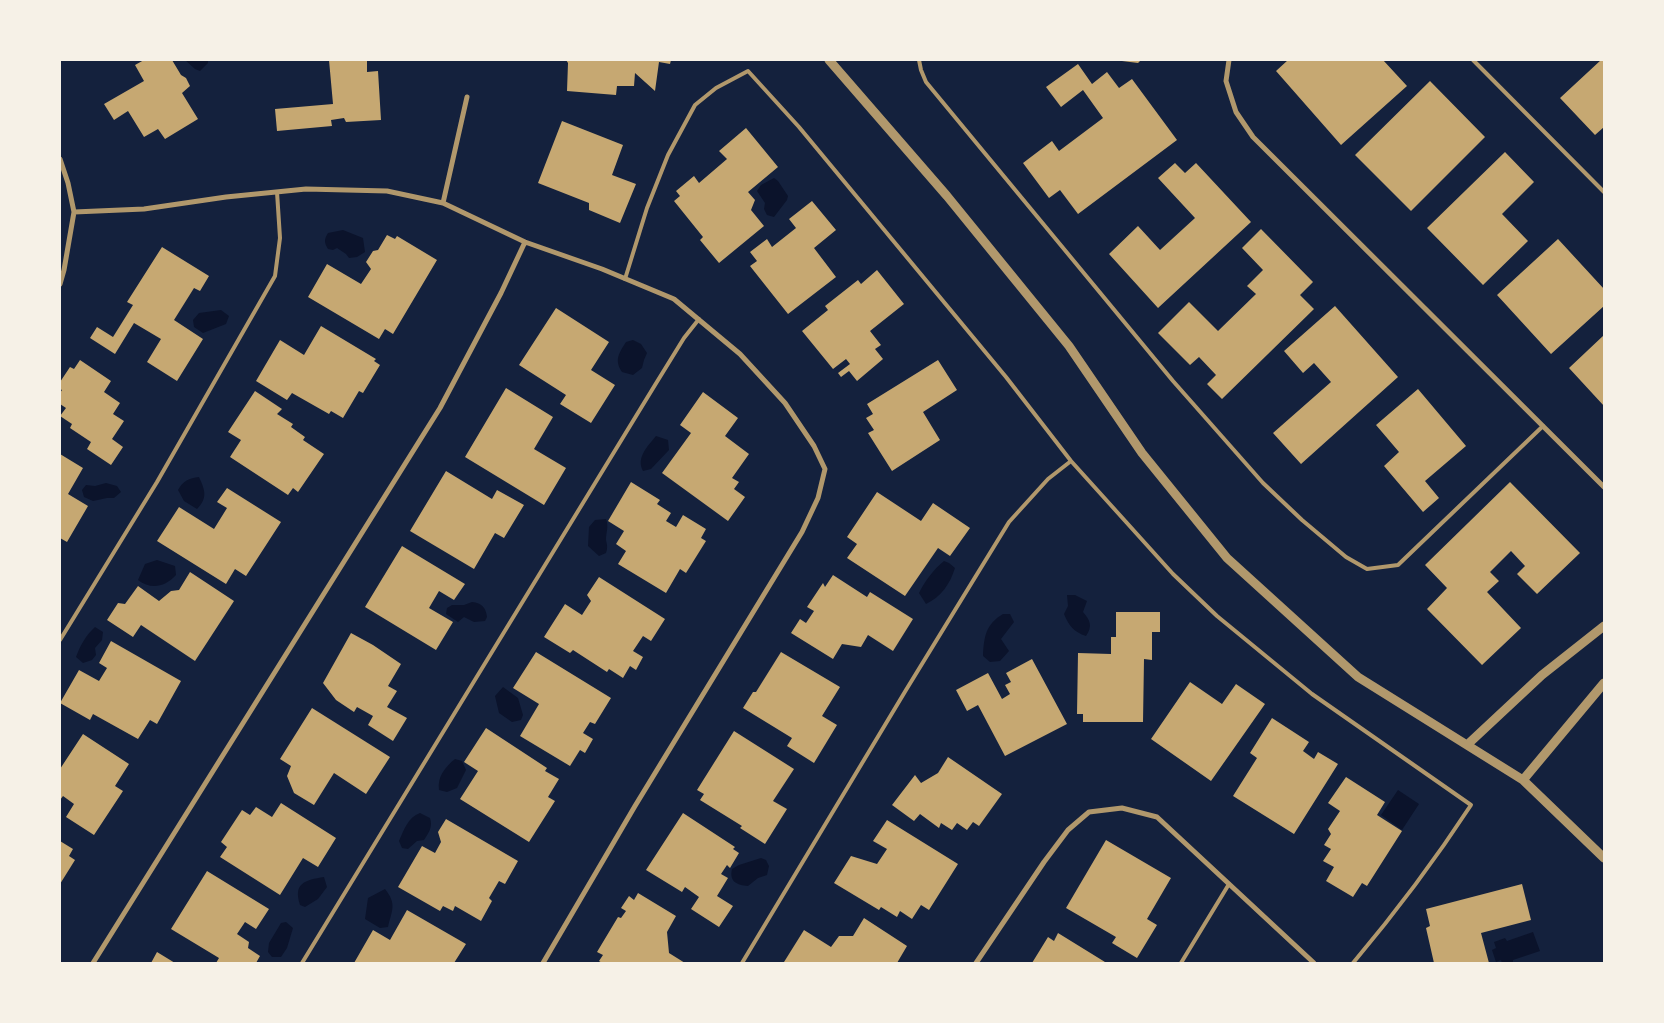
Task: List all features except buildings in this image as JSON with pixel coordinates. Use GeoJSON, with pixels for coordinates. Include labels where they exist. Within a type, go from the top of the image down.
{"type":"FeatureCollection","features":[{"type":"Feature","properties":{"kind":"street"},"geometry":{"type":"LineString","coordinates":[[829,60],[947,196],[1069,346],[1142,453],[1227,558],[1358,677],[1523,780],[1604,858]]}},
{"type":"Feature","properties":{"kind":"street"},"geometry":{"type":"LineString","coordinates":[[1229,60],[1226,81],[1236,112],[1253,137],[1604,487]]}},
{"type":"Feature","properties":{"kind":"street"},"geometry":{"type":"LineString","coordinates":[[443,204],[467,97]]}},
{"type":"Feature","properties":{"kind":"street"},"geometry":{"type":"LineString","coordinates":[[60,159],[68,183],[74,212],[60,284]]}},
{"type":"Feature","properties":{"kind":"street"},"geometry":{"type":"LineString","coordinates":[[74,212],[144,209],[306,189],[387,191],[443,204],[525,242],[674,299],[740,354],[785,403],[814,446],[825,469],[818,498],[802,532],[635,806],[543,963]]}},
{"type":"Feature","properties":{"kind":"street"},"geometry":{"type":"LineString","coordinates":[[93,963],[440,408],[501,293],[525,242]]}},
{"type":"Feature","properties":{"kind":"street"},"geometry":{"type":"LineString","coordinates":[[1467,745],[1542,675],[1604,626]]}},
{"type":"Feature","properties":{"kind":"street"},"geometry":{"type":"LineString","coordinates":[[1523,780],[1604,683]]}},
{"type":"Feature","properties":{"kind":"street"},"geometry":{"type":"LineString","coordinates":[[976,963],[1044,862],[1068,830],[1089,812],[1122,808],[1157,818],[1314,963]]}},
{"type":"Feature","properties":{"kind":"lane"},"geometry":{"type":"LineString","coordinates":[[919,60],[926,82],[1173,381],[1263,483],[1302,520],[1346,557],[1367,569],[1398,565],[1543,426]]}},
{"type":"Feature","properties":{"kind":"lane"},"geometry":{"type":"LineString","coordinates":[[1473,60],[1604,192]]}},
{"type":"Feature","properties":{"kind":"lane"},"geometry":{"type":"LineString","coordinates":[[625,279],[647,208],[668,154],[695,105],[716,88],[748,71],[799,126],[1006,377],[1071,461],[1173,574],[1217,616],[1312,694],[1471,805],[1441,851],[1401,905],[1353,963]]}},
{"type":"Feature","properties":{"kind":"lane"},"geometry":{"type":"LineString","coordinates":[[60,640],[157,482],[275,276],[280,238],[277,192]]}},
{"type":"Feature","properties":{"kind":"lane"},"geometry":{"type":"LineString","coordinates":[[302,963],[684,338],[699,319]]}},
{"type":"Feature","properties":{"kind":"lane"},"geometry":{"type":"LineString","coordinates":[[742,963],[1009,522],[1048,479],[1071,461]]}},
{"type":"Feature","properties":{"kind":"lane"},"geometry":{"type":"LineString","coordinates":[[1181,963],[1229,884]]}},
{"type":"Feature","properties":{"kind":"water"},"geometry":{"type":"Polygon","coordinates":[[[185,60],[208,60],[208,63],[200,71],[185,60]]]}},
{"type":"Feature","properties":{"kind":"water"},"geometry":{"type":"Polygon","coordinates":[[[774,178],[788,196],[774,217],[767,215],[764,209],[765,203],[757,191],[761,185],[774,178]]]}},
{"type":"Feature","properties":{"kind":"water"},"geometry":{"type":"Polygon","coordinates":[[[343,230],[363,238],[365,252],[357,257],[349,258],[337,248],[333,250],[328,249],[325,241],[328,233],[343,230]]]}},
{"type":"Feature","properties":{"kind":"water"},"geometry":{"type":"Polygon","coordinates":[[[221,310],[229,316],[226,324],[203,333],[194,327],[193,320],[199,313],[221,310]]]}},
{"type":"Feature","properties":{"kind":"water"},"geometry":{"type":"Polygon","coordinates":[[[633,340],[641,344],[647,353],[642,368],[633,375],[622,372],[618,360],[626,342],[633,340]]]}},
{"type":"Feature","properties":{"kind":"water"},"geometry":{"type":"Polygon","coordinates":[[[656,436],[668,440],[669,450],[651,469],[643,471],[641,466],[642,457],[646,448],[656,436]]]}},
{"type":"Feature","properties":{"kind":"water"},"geometry":{"type":"Polygon","coordinates":[[[199,477],[203,486],[204,497],[197,509],[184,501],[178,490],[187,480],[199,477]]]}},
{"type":"Feature","properties":{"kind":"water"},"geometry":{"type":"Polygon","coordinates":[[[106,483],[117,486],[121,492],[114,498],[93,501],[84,497],[82,490],[86,485],[95,486],[106,483]]]}},
{"type":"Feature","properties":{"kind":"water"},"geometry":{"type":"Polygon","coordinates":[[[606,519],[607,549],[606,553],[599,556],[588,546],[589,527],[595,520],[606,519]]]}},
{"type":"Feature","properties":{"kind":"water"},"geometry":{"type":"Polygon","coordinates":[[[157,560],[175,566],[176,575],[158,586],[148,585],[138,580],[145,564],[157,560]]]}},
{"type":"Feature","properties":{"kind":"water"},"geometry":{"type":"Polygon","coordinates":[[[944,561],[955,568],[953,574],[948,585],[940,594],[926,604],[919,593],[936,568],[944,561]]]}},
{"type":"Feature","properties":{"kind":"water"},"geometry":{"type":"Polygon","coordinates":[[[1067,595],[1075,595],[1087,601],[1083,612],[1089,620],[1090,626],[1086,636],[1078,633],[1070,625],[1064,614],[1068,606],[1067,595]]]}},
{"type":"Feature","properties":{"kind":"water"},"geometry":{"type":"Polygon","coordinates":[[[472,602],[481,605],[486,611],[487,617],[485,621],[474,622],[464,617],[458,622],[446,614],[447,608],[452,605],[464,605],[472,602]]]}},
{"type":"Feature","properties":{"kind":"water"},"geometry":{"type":"Polygon","coordinates":[[[1003,614],[1010,614],[1014,622],[1001,639],[1009,651],[1000,661],[990,662],[983,656],[985,637],[989,626],[1003,614]]]}},
{"type":"Feature","properties":{"kind":"water"},"geometry":{"type":"Polygon","coordinates":[[[95,627],[103,632],[102,640],[95,648],[96,655],[92,660],[83,663],[76,657],[84,641],[95,627]]]}},
{"type":"Feature","properties":{"kind":"water"},"geometry":{"type":"Polygon","coordinates":[[[503,687],[518,698],[523,715],[521,720],[512,722],[499,713],[495,696],[503,687]]]}},
{"type":"Feature","properties":{"kind":"water"},"geometry":{"type":"Polygon","coordinates":[[[455,759],[462,761],[466,770],[457,788],[447,792],[439,790],[439,781],[442,773],[455,759]]]}},
{"type":"Feature","properties":{"kind":"water"},"geometry":{"type":"Polygon","coordinates":[[[1398,790],[1419,804],[1402,830],[1381,815],[1398,790]]]}},
{"type":"Feature","properties":{"kind":"water"},"geometry":{"type":"Polygon","coordinates":[[[420,813],[430,818],[431,827],[429,832],[424,840],[417,841],[408,849],[402,848],[399,841],[405,828],[412,818],[420,813]]]}},
{"type":"Feature","properties":{"kind":"water"},"geometry":{"type":"Polygon","coordinates":[[[761,858],[766,860],[769,866],[767,875],[758,878],[748,886],[737,884],[733,880],[732,869],[761,858]]]}},
{"type":"Feature","properties":{"kind":"water"},"geometry":{"type":"Polygon","coordinates":[[[324,877],[327,887],[318,899],[305,907],[300,905],[298,892],[302,884],[306,881],[324,877]]]}},
{"type":"Feature","properties":{"kind":"water"},"geometry":{"type":"Polygon","coordinates":[[[385,889],[391,899],[392,911],[388,927],[380,928],[365,919],[368,898],[385,889]]]}},
{"type":"Feature","properties":{"kind":"water"},"geometry":{"type":"Polygon","coordinates":[[[286,922],[293,928],[287,948],[281,957],[272,957],[268,952],[269,943],[281,923],[286,922]]]}},
{"type":"Feature","properties":{"kind":"water"},"geometry":{"type":"Polygon","coordinates":[[[1533,932],[1540,951],[1513,960],[1513,963],[1502,963],[1501,960],[1496,962],[1492,950],[1496,948],[1494,942],[1505,938],[1507,941],[1533,932]]]}}]}
